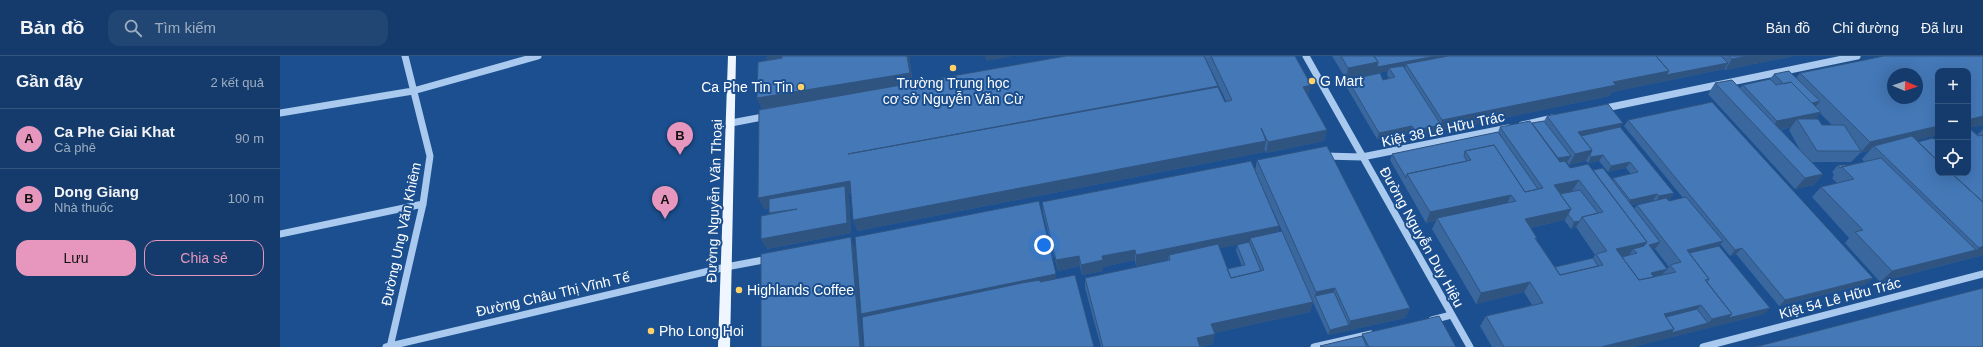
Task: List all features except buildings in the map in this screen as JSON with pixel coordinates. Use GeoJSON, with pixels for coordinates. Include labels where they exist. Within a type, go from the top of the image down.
{"type":"FeatureCollection","features":[{"type":"Feature","properties":{"kind":"main road","name":"Đường Nguyễn Văn Thoại"},"geometry":{"type":"LineString","coordinates":[[724,347],[732,56]]}},
{"type":"Feature","properties":{"kind":"street","name":"Đường Ung Văn Khiêm"},"geometry":{"type":"LineString","coordinates":[[389,347],[424,204],[430,156],[405,56]]}},
{"type":"Feature","properties":{"kind":"street"},"geometry":{"type":"LineString","coordinates":[[280,113],[413,91],[538,56]]}},
{"type":"Feature","properties":{"kind":"street","name":"Đường Nguyễn Duy Hiệu"},"geometry":{"type":"LineString","coordinates":[[1306,56],[1451,316],[1470,347]]}},
{"type":"Feature","properties":{"kind":"street"},"geometry":{"type":"LineString","coordinates":[[1594,110],[1857,56]]}},
{"type":"Feature","properties":{"kind":"street"},"geometry":{"type":"LineString","coordinates":[[731,123],[778,114]]}},
{"type":"Feature","properties":{"kind":"street","name":"Kiệt 38 Lê Hữu Trác"},"geometry":{"type":"LineString","coordinates":[[1316,155],[1362,158],[1563,116]]}},
{"type":"Feature","properties":{"kind":"street"},"geometry":{"type":"LineString","coordinates":[[280,234],[424,204]]}},
{"type":"Feature","properties":{"kind":"street","name":"Đường Châu Thị Vĩnh Tế"},"geometry":{"type":"LineString","coordinates":[[389,347],[726,267],[780,257]]}},
{"type":"Feature","properties":{"kind":"street","name":"Kiệt 54 Lê Hữu Trác"},"geometry":{"type":"LineString","coordinates":[[1703,347],[1983,274]]}},
{"type":"Feature","properties":{"kind":"street"},"geometry":{"type":"LineString","coordinates":[[1421,322],[1451,316]]}},
{"type":"Feature","properties":{"kind":"street"},"geometry":{"type":"LineString","coordinates":[[1314,347],[1383,331]]}},
{"type":"Feature","properties":{"kind":"place","name":"Trường Trung học cơ sở Nguyễn Văn Cừ"},"geometry":{"type":"Point","coordinates":[953,68]}},
{"type":"Feature","properties":{"kind":"place","name":"G Mart"},"geometry":{"type":"Point","coordinates":[1312,81]}},
{"type":"Feature","properties":{"kind":"place","name":"Ca Phe Tin Tin"},"geometry":{"type":"Point","coordinates":[801,87]}},
{"type":"Feature","properties":{"kind":"place","name":"Dong Giang"},"geometry":{"type":"Point","coordinates":[680,155]}},
{"type":"Feature","properties":{"kind":"place","name":"Ca Phe Giai Khat"},"geometry":{"type":"Point","coordinates":[665,219]}},
{"type":"Feature","properties":{"kind":"place","name":"Highlands Coffee"},"geometry":{"type":"Point","coordinates":[739,290]}},
{"type":"Feature","properties":{"kind":"place","name":"Pho Long Hoi"},"geometry":{"type":"Point","coordinates":[651,331]}}]}
